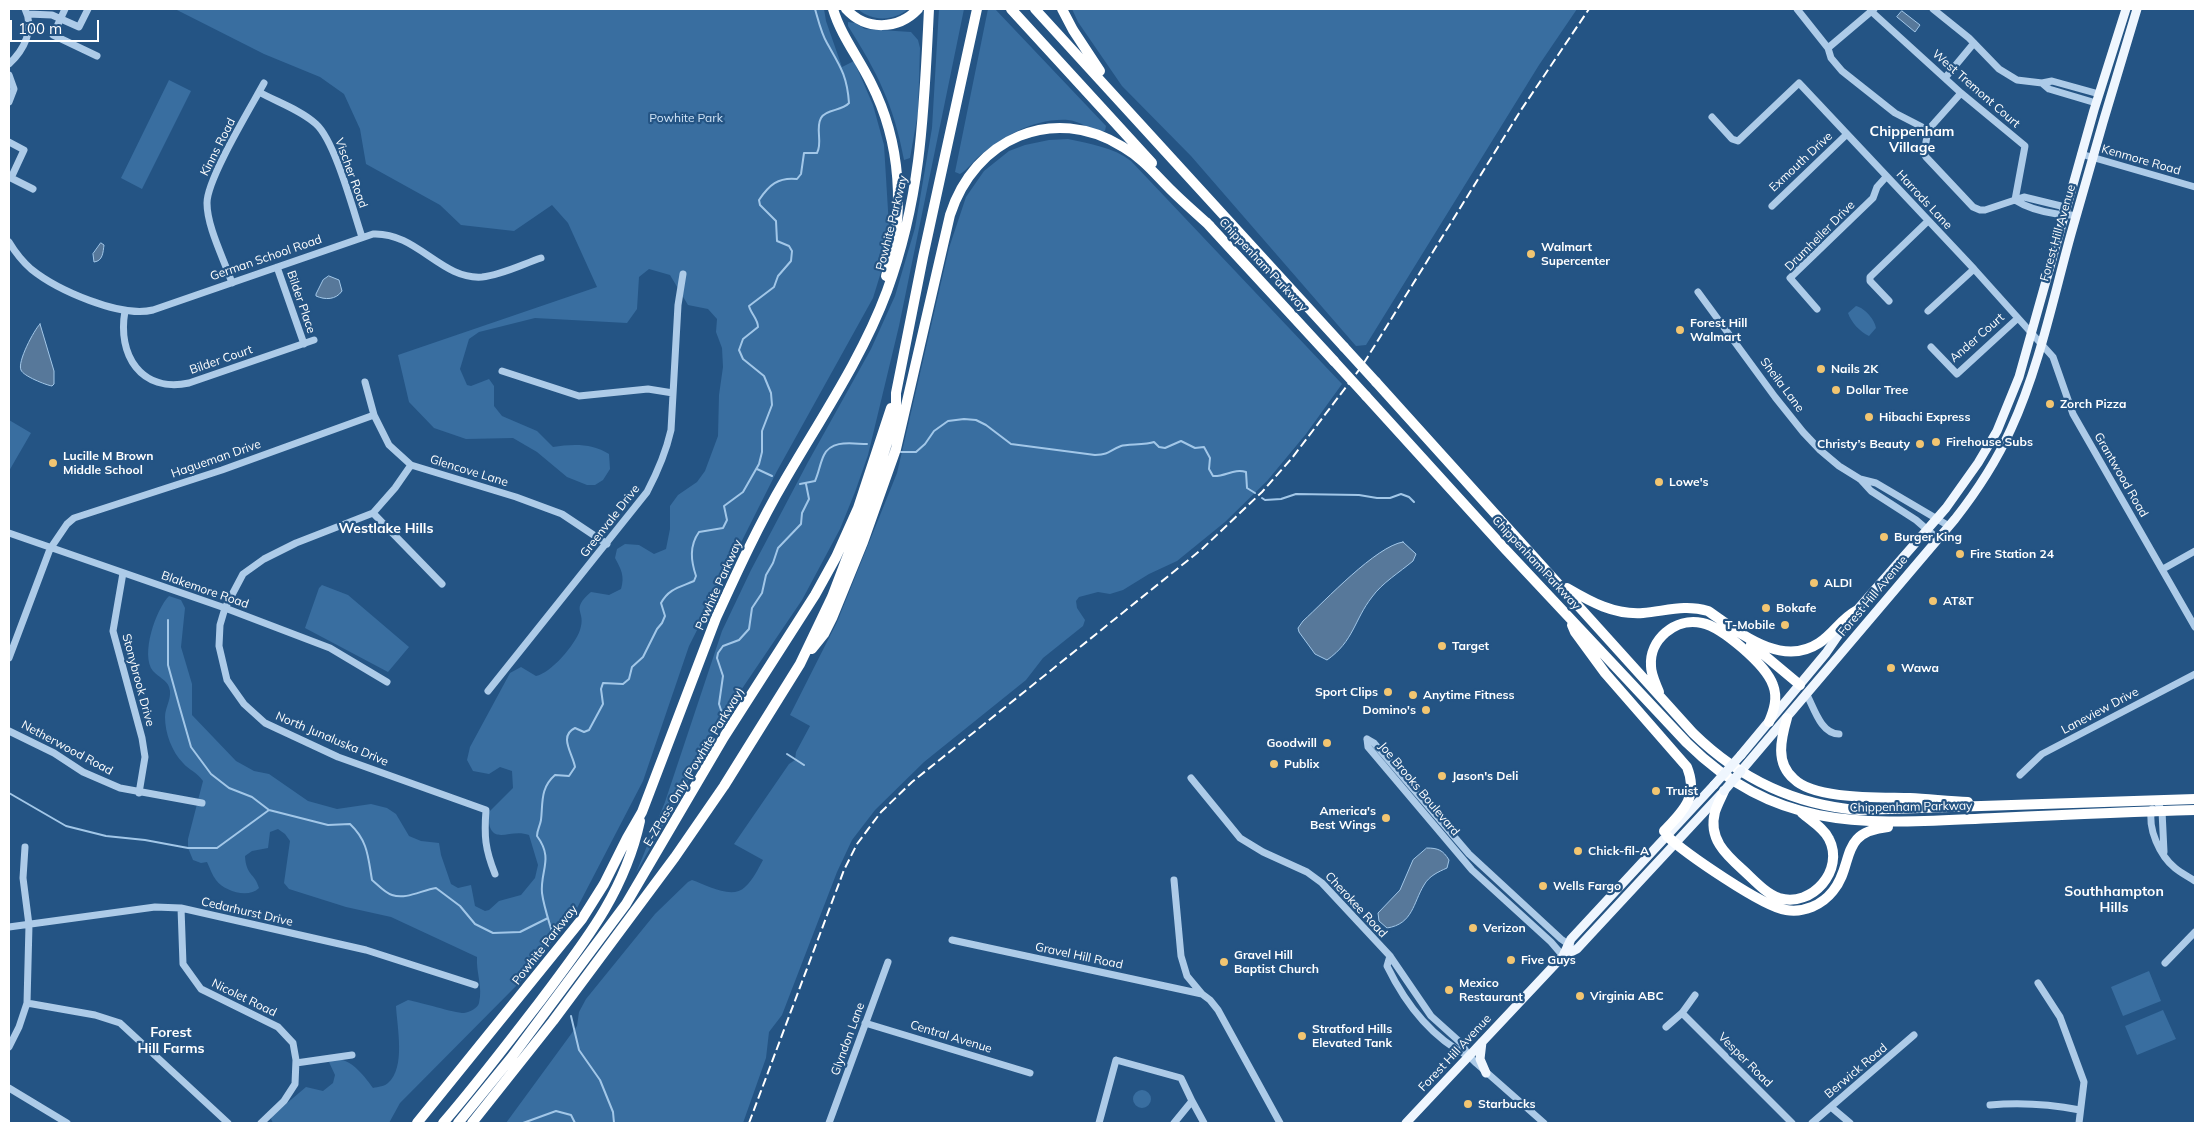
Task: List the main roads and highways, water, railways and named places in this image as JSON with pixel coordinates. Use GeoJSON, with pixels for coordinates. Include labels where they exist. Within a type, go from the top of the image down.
{"type":"FeatureCollection","features":[{"type":"Feature","properties":{"kind":"highway"},"geometry":{"type":"LineString","coordinates":[[832,401],[844,368],[868,320],[884,280],[893,249],[898,200],[894,153],[884,113],[871,82],[843,35],[833,9]]}},
{"type":"Feature","properties":{"kind":"highway"},"geometry":{"type":"LineString","coordinates":[[846,9],[863,22],[882,26],[904,20],[918,9]]}},
{"type":"Feature","properties":{"kind":"highway","name":"Powhite Parkway"},"geometry":{"type":"LineString","coordinates":[[417,1123],[582,919],[604,884],[642,812],[716,618],[730,588],[769,509],[860,352],[879,312],[896,267],[916,190],[921,151],[929,9]]}},
{"type":"Feature","properties":{"kind":"highway"},"geometry":{"type":"LineString","coordinates":[[969,42],[972,9]]}},
{"type":"Feature","properties":{"kind":"highway"},"geometry":{"type":"LineString","coordinates":[[472,1123],[547,1028],[675,858],[724,786],[800,664],[832,597],[861,524],[891,431],[896,409],[896,393],[977,9]]}},
{"type":"Feature","properties":{"kind":"highway","name":"Chippenham Parkway"},"geometry":{"type":"LineString","coordinates":[[1011,9],[1568,615],[1703,758],[1748,789],[1799,811],[1865,822],[2195,810]]}},
{"type":"Feature","properties":{"kind":"highway","name":"Chippenham Parkway"},"geometry":{"type":"LineString","coordinates":[[1035,9],[1559,583],[1662,700],[1709,748],[1740,771],[1784,794],[1826,806],[1881,811],[2195,799]]}},
{"type":"Feature","properties":{"kind":"highway"},"geometry":{"type":"LineString","coordinates":[[1062,9],[1073,30],[1101,73],[1223,214]]}},
{"type":"Feature","properties":{"kind":"highway"},"geometry":{"type":"LineString","coordinates":[[800,664],[824,634],[832,618],[884,484],[903,422],[950,215],[962,187],[978,165],[1004,143],[1028,133],[1056,128],[1087,131],[1118,143],[1133,153],[1210,226]]}},
{"type":"Feature","properties":{"kind":"highway","name":"E-ZPass Only (Powhite Parkway)"},"geometry":{"type":"LineString","coordinates":[[458,1123],[511,1058],[626,904],[734,721],[815,595],[836,557],[858,508],[896,393]]}},
{"type":"Feature","properties":{"kind":"highway"},"geometry":{"type":"LineString","coordinates":[[1559,583],[1595,604],[1616,611],[1642,613],[1682,607],[1702,609],[1774,650],[1787,652],[1801,650],[1822,641],[1846,616],[1856,611]]}},
{"type":"Feature","properties":{"kind":"highway"},"geometry":{"type":"LineString","coordinates":[[1568,615],[1575,632],[1605,673],[1687,767],[1692,784],[1690,798],[1685,809],[1666,834],[1675,844],[1764,902],[1782,910],[1798,911],[1815,906],[1832,893],[1841,878],[1851,847],[1865,833],[1882,828],[1964,819]]}},
{"type":"Feature","properties":{"kind":"highway"},"geometry":{"type":"LineString","coordinates":[[1662,700],[1651,668],[1654,647],[1661,637],[1674,627],[1685,623],[1700,622],[1722,634],[1753,658],[1767,673],[1774,686],[1776,698],[1770,722]]}},
{"type":"Feature","properties":{"kind":"highway"},"geometry":{"type":"LineString","coordinates":[[1740,632],[1800,685]]}},
{"type":"Feature","properties":{"kind":"highway"},"geometry":{"type":"LineString","coordinates":[[1787,718],[1781,744],[1784,764],[1793,779],[1815,790],[1867,797],[1958,801],[2104,802]]}},
{"type":"Feature","properties":{"kind":"highway"},"geometry":{"type":"LineString","coordinates":[[1724,791],[1714,819],[1714,833],[1719,846],[1731,860],[1766,891],[1784,899],[1802,897],[1815,891],[1826,880],[1832,866],[1833,850],[1828,838],[1799,811]]}},
{"type":"Feature","properties":{"kind":"highway","name":"E-ZPass Only (Powhite Parkway)"},"geometry":{"type":"LineString","coordinates":[[443,1123],[486,1072],[597,925],[634,848],[642,812]]}},
{"type":"Feature","properties":{"kind":"main road","name":"Forest Hill Avenue"},"geometry":{"type":"LineString","coordinates":[[1573,946],[1641,864],[1644,854],[1714,785],[1770,722],[1826,653],[1856,611],[1937,518],[1978,463],[1997,431],[2012,397],[2098,98],[2126,9]]}},
{"type":"Feature","properties":{"kind":"main road","name":"Forest Hill Avenue"},"geometry":{"type":"LineString","coordinates":[[1406,1123],[1563,956],[1675,844],[1724,791],[1950,526],[1982,482],[2010,432],[2026,392],[2137,9]]}},
{"type":"Feature","properties":{"kind":"main road"},"geometry":{"type":"LineString","coordinates":[[1800,685],[1806,695]]}},
{"type":"Feature","properties":{"kind":"main road"},"geometry":{"type":"LineString","coordinates":[[1482,1042],[1480,1059],[1486,1072]]}},
{"type":"Feature","properties":{"kind":"waterway"},"geometry":{"type":"LineString","coordinates":[[554,939],[542,893],[545,851],[537,834],[541,820],[543,796],[547,785],[555,775],[569,776],[575,767],[567,740],[570,731],[575,728],[584,732],[589,730],[603,704],[601,689],[603,683],[623,684],[629,679],[632,667],[643,657],[662,623],[665,616],[661,603],[664,598],[676,589],[694,581],[696,576],[692,548],[699,532],[723,528],[727,520],[724,506],[743,492],[759,464],[762,452],[762,431],[772,405],[771,393],[764,376],[743,359],[739,350],[743,339],[758,327],[749,306],[774,287],[778,276],[791,261],[792,251],[789,246],[777,241],[776,221],[760,205],[759,200],[766,190],[775,183],[784,179],[797,179],[801,174],[804,153],[817,153],[819,149],[819,122],[823,115],[849,103],[845,78],[823,35],[815,9]]}},
{"type":"Feature","properties":{"kind":"waterway"},"geometry":{"type":"LineString","coordinates":[[901,452],[916,452],[925,444],[934,431],[948,421],[964,419],[976,420],[986,425],[1011,444],[1095,455],[1107,453],[1124,445],[1154,442],[1159,447],[1165,448],[1181,441],[1195,448],[1204,447],[1210,458],[1209,469],[1213,476],[1237,471],[1246,472],[1247,488],[1255,493]]}},
{"type":"Feature","properties":{"kind":"waterway"},"geometry":{"type":"LineString","coordinates":[[800,484],[815,481],[824,455],[837,444],[867,444]]}},
{"type":"Feature","properties":{"kind":"waterway"},"geometry":{"type":"LineString","coordinates":[[757,469],[772,476]]}},
{"type":"Feature","properties":{"kind":"waterway"},"geometry":{"type":"LineString","coordinates":[[724,713],[719,704],[723,676],[717,658],[718,653],[723,646],[739,640],[749,629],[752,608],[762,593],[766,575],[773,563],[778,548],[801,524],[802,513],[809,499],[806,484]]}},
{"type":"Feature","properties":{"kind":"waterway"},"geometry":{"type":"LineString","coordinates":[[1262,498],[1265,500],[1281,499],[1296,494],[1359,495],[1390,498],[1401,494],[1409,497],[1414,502]]}},
{"type":"Feature","properties":{"kind":"waterway"},"geometry":{"type":"LineString","coordinates":[[168,620],[168,665],[179,705],[191,747],[211,774],[229,788],[252,797],[269,810],[328,825],[350,824],[364,843],[372,880],[389,894],[403,896],[436,888],[460,906],[475,924],[493,933],[520,932],[548,918]]}},
{"type":"Feature","properties":{"kind":"waterway"},"geometry":{"type":"LineString","coordinates":[[787,754],[804,765]]}},
{"type":"Feature","properties":{"kind":"waterway"},"geometry":{"type":"LineString","coordinates":[[9,793],[66,826],[106,836],[145,840],[188,848],[217,848],[269,810]]}},
{"type":"Feature","properties":{"kind":"waterway"},"geometry":{"type":"LineString","coordinates":[[571,1016],[579,1050],[600,1080],[613,1112],[614,1123]]}},
{"type":"Feature","properties":{"kind":"waterway"},"geometry":{"type":"LineString","coordinates":[[523,1123],[556,1111],[571,1115],[575,1123]]}},
{"type":"Feature","properties":{"kind":"railway"},"geometry":{"type":"LineString","coordinates":[[749,1123],[844,870],[857,844],[881,812],[912,782],[1202,549],[1262,492],[1292,458],[1362,366],[1521,110],[1589,9]]}},
{"type":"Feature","properties":{"kind":"place","name":"Walmart Supercenter"},"geometry":{"type":"Point","coordinates":[1531,254]}},
{"type":"Feature","properties":{"kind":"place","name":"Forest Hill Walmart"},"geometry":{"type":"Point","coordinates":[1680,330]}},
{"type":"Feature","properties":{"kind":"place","name":"Nails 2K"},"geometry":{"type":"Point","coordinates":[1821,369]}},
{"type":"Feature","properties":{"kind":"place","name":"Dollar Tree"},"geometry":{"type":"Point","coordinates":[1836,390]}},
{"type":"Feature","properties":{"kind":"place","name":"Zorch Pizza"},"geometry":{"type":"Point","coordinates":[2050,404]}},
{"type":"Feature","properties":{"kind":"place","name":"Hibachi Express"},"geometry":{"type":"Point","coordinates":[1869,417]}},
{"type":"Feature","properties":{"kind":"place","name":"Firehouse Subs"},"geometry":{"type":"Point","coordinates":[1936,442]}},
{"type":"Feature","properties":{"kind":"place","name":"Christy’s Beauty"},"geometry":{"type":"Point","coordinates":[1920,444]}},
{"type":"Feature","properties":{"kind":"place","name":"Lucille M Brown Middle School"},"geometry":{"type":"Point","coordinates":[53,463]}},
{"type":"Feature","properties":{"kind":"place","name":"Lowe's"},"geometry":{"type":"Point","coordinates":[1659,482]}},
{"type":"Feature","properties":{"kind":"place","name":"Burger King"},"geometry":{"type":"Point","coordinates":[1884,537]}},
{"type":"Feature","properties":{"kind":"place","name":"Fire Station 24"},"geometry":{"type":"Point","coordinates":[1960,554]}},
{"type":"Feature","properties":{"kind":"place","name":"ALDI"},"geometry":{"type":"Point","coordinates":[1814,583]}},
{"type":"Feature","properties":{"kind":"place","name":"AT&T"},"geometry":{"type":"Point","coordinates":[1933,601]}},
{"type":"Feature","properties":{"kind":"place","name":"Bokafe"},"geometry":{"type":"Point","coordinates":[1766,608]}},
{"type":"Feature","properties":{"kind":"place","name":"T-Mobile"},"geometry":{"type":"Point","coordinates":[1785,625]}},
{"type":"Feature","properties":{"kind":"place","name":"Target"},"geometry":{"type":"Point","coordinates":[1442,646]}},
{"type":"Feature","properties":{"kind":"place","name":"Wawa"},"geometry":{"type":"Point","coordinates":[1891,668]}},
{"type":"Feature","properties":{"kind":"place","name":"Sport Clips"},"geometry":{"type":"Point","coordinates":[1388,692]}},
{"type":"Feature","properties":{"kind":"place","name":"Anytime Fitness"},"geometry":{"type":"Point","coordinates":[1413,695]}},
{"type":"Feature","properties":{"kind":"place","name":"Domino's"},"geometry":{"type":"Point","coordinates":[1426,710]}},
{"type":"Feature","properties":{"kind":"place","name":"Goodwill"},"geometry":{"type":"Point","coordinates":[1327,743]}},
{"type":"Feature","properties":{"kind":"place","name":"Publix"},"geometry":{"type":"Point","coordinates":[1274,764]}},
{"type":"Feature","properties":{"kind":"place","name":"Jason's Deli"},"geometry":{"type":"Point","coordinates":[1442,776]}},
{"type":"Feature","properties":{"kind":"place","name":"Truist"},"geometry":{"type":"Point","coordinates":[1656,791]}},
{"type":"Feature","properties":{"kind":"place","name":"America's Best Wings"},"geometry":{"type":"Point","coordinates":[1386,818]}},
{"type":"Feature","properties":{"kind":"place","name":"Chick-fil-A"},"geometry":{"type":"Point","coordinates":[1578,851]}},
{"type":"Feature","properties":{"kind":"place","name":"Wells Fargo"},"geometry":{"type":"Point","coordinates":[1543,886]}},
{"type":"Feature","properties":{"kind":"place","name":"Verizon"},"geometry":{"type":"Point","coordinates":[1473,928]}},
{"type":"Feature","properties":{"kind":"place","name":"Five Guys"},"geometry":{"type":"Point","coordinates":[1511,960]}},
{"type":"Feature","properties":{"kind":"place","name":"Gravel Hill Baptist Church"},"geometry":{"type":"Point","coordinates":[1224,962]}},
{"type":"Feature","properties":{"kind":"place","name":"Mexico Restaurant"},"geometry":{"type":"Point","coordinates":[1449,990]}},
{"type":"Feature","properties":{"kind":"place","name":"Virginia ABC"},"geometry":{"type":"Point","coordinates":[1580,996]}},
{"type":"Feature","properties":{"kind":"place","name":"Stratford Hills Elevated Tank"},"geometry":{"type":"Point","coordinates":[1302,1036]}},
{"type":"Feature","properties":{"kind":"place","name":"Starbucks"},"geometry":{"type":"Point","coordinates":[1468,1104]}},
{"type":"Feature","properties":{"kind":"district","name":"Chippenham Village"},"geometry":{"type":"Point","coordinates":[1912,140]}},
{"type":"Feature","properties":{"kind":"district","name":"Westlake Hills"},"geometry":{"type":"Point","coordinates":[386,529]}},
{"type":"Feature","properties":{"kind":"district","name":"Southhampton Hills"},"geometry":{"type":"Point","coordinates":[2114,900]}},
{"type":"Feature","properties":{"kind":"district","name":"Forest Hill Farms"},"geometry":{"type":"Point","coordinates":[171,1042]}},
{"type":"Feature","properties":{"kind":"park label","name":"Powhite Park"},"geometry":{"type":"Point","coordinates":[686,118]}}]}
